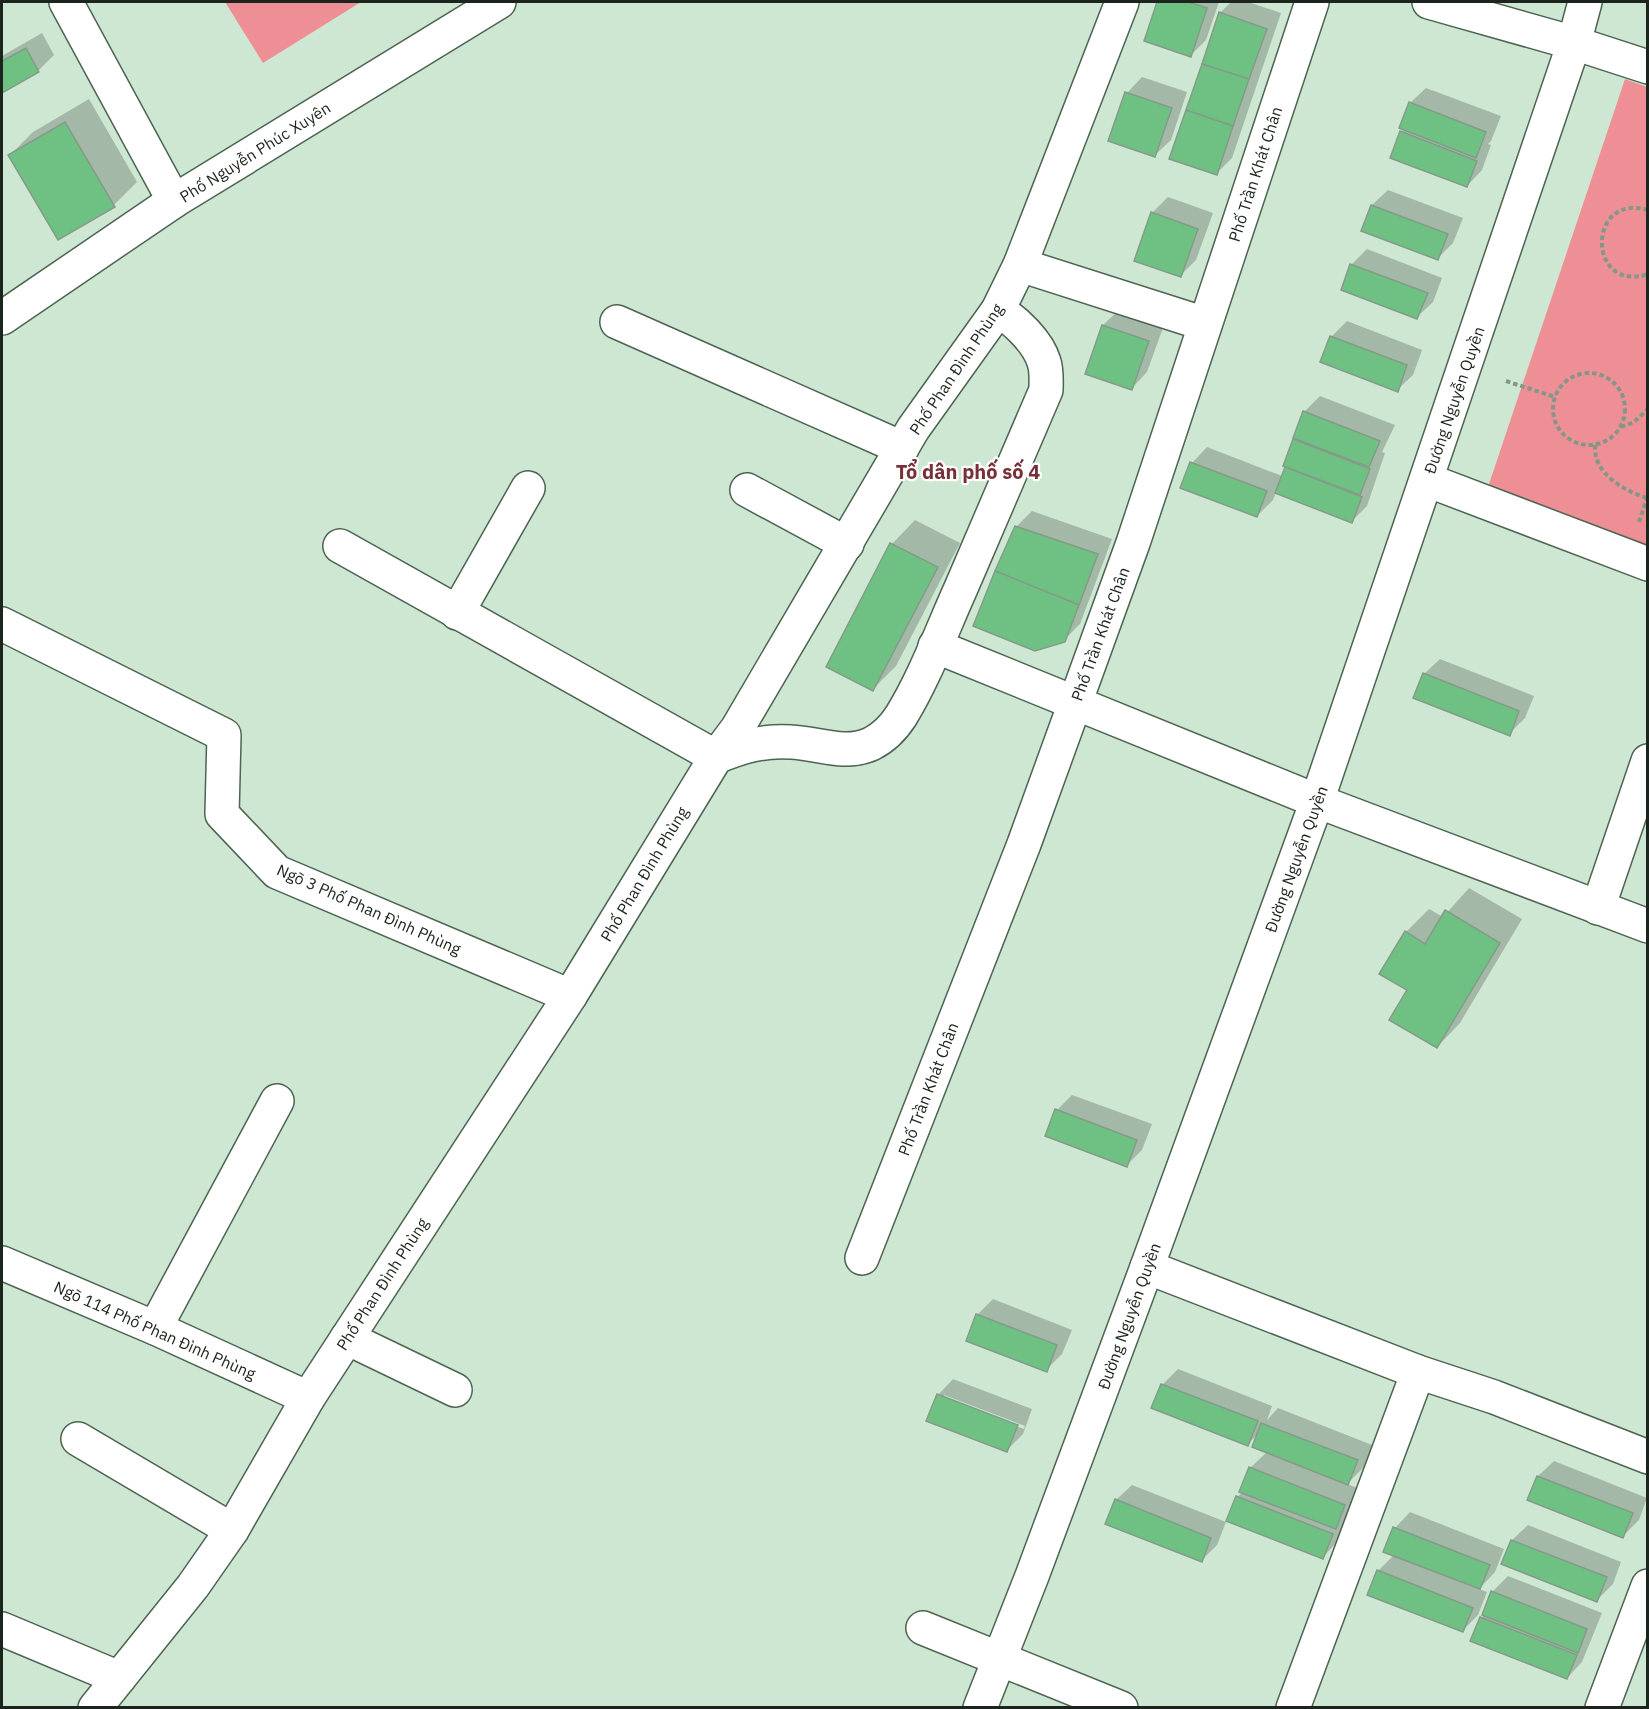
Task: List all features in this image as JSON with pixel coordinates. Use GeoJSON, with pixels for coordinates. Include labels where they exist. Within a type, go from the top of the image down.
{"type":"FeatureCollection","features":[{"type":"Feature","properties":{"kind":"street","name":"Phố Nguyễn Phúc Xuyên"},"geometry":{"type":"LineString","coordinates":[[66,2],[174,201],[499,2]]}},
{"type":"Feature","properties":{"kind":"street","name":"Phố Phan Đình Phùng"},"geometry":{"type":"LineString","coordinates":[[95,1707],[193,1586],[232,1530],[308,1398],[570,996],[716,757],[737,729],[913,429],[998,310],[1020,266],[1122,2]]}},
{"type":"Feature","properties":{"kind":"street","name":"Phố Trần Khát Chân"},"geometry":{"type":"LineString","coordinates":[[862,1258],[1024,844],[1133,543],[1312,2]]}},
{"type":"Feature","properties":{"kind":"street"},"geometry":{"type":"LineString","coordinates":[[1429,2],[1574,43],[1647,67]]}},
{"type":"Feature","properties":{"kind":"street","name":"Đường Nguyễn Quyền"},"geometry":{"type":"LineString","coordinates":[[980,1707],[1147,1267],[1317,801],[1427,480],[1586,2]]}},
{"type":"Feature","properties":{"kind":"street"},"geometry":{"type":"LineString","coordinates":[[2,318],[174,201]]}},
{"type":"Feature","properties":{"kind":"street"},"geometry":{"type":"LineString","coordinates":[[1020,266],[1205,324]]}},
{"type":"Feature","properties":{"kind":"street"},"geometry":{"type":"LineString","coordinates":[[340,546],[716,757],[765,741],[793,742],[841,750],[856,749],[873,743],[888,732],[900,717],[935,646],[1046,390],[1045,362],[1038,350],[1010,317],[998,310]]}},
{"type":"Feature","properties":{"kind":"street"},"geometry":{"type":"LineString","coordinates":[[617,322],[902,448]]}},
{"type":"Feature","properties":{"kind":"street"},"geometry":{"type":"LineString","coordinates":[[1427,480],[1647,564]]}},
{"type":"Feature","properties":{"kind":"street"},"geometry":{"type":"LineString","coordinates":[[457,613],[528,488]]}},
{"type":"Feature","properties":{"kind":"street"},"geometry":{"type":"LineString","coordinates":[[747,490],[846,544]]}},
{"type":"Feature","properties":{"kind":"street","name":"Ngõ 3 Phố Phan Đình Phùng"},"geometry":{"type":"LineString","coordinates":[[2,624],[224,735],[222,814],[277,872],[570,996]]}},
{"type":"Feature","properties":{"kind":"street"},"geometry":{"type":"LineString","coordinates":[[935,646],[1317,801],[1647,926]]}},
{"type":"Feature","properties":{"kind":"street"},"geometry":{"type":"LineString","coordinates":[[1598,908],[1647,761]]}},
{"type":"Feature","properties":{"kind":"street"},"geometry":{"type":"LineString","coordinates":[[155,1328],[277,1101]]}},
{"type":"Feature","properties":{"kind":"street","name":"Ngõ 114 Phố Phan Đình Phùng"},"geometry":{"type":"LineString","coordinates":[[2,1263],[155,1328],[308,1398]]}},
{"type":"Feature","properties":{"kind":"street"},"geometry":{"type":"LineString","coordinates":[[1147,1267],[1418,1372],[1494,1397],[1647,1456]]}},
{"type":"Feature","properties":{"kind":"street"},"geometry":{"type":"LineString","coordinates":[[347,1338],[455,1390]]}},
{"type":"Feature","properties":{"kind":"street"},"geometry":{"type":"LineString","coordinates":[[1293,1707],[1418,1372]]}},
{"type":"Feature","properties":{"kind":"street"},"geometry":{"type":"LineString","coordinates":[[78,1439],[232,1530]]}},
{"type":"Feature","properties":{"kind":"street"},"geometry":{"type":"LineString","coordinates":[[1602,1707],[1647,1586]]}},
{"type":"Feature","properties":{"kind":"street"},"geometry":{"type":"LineString","coordinates":[[923,1628],[1120,1707]]}},
{"type":"Feature","properties":{"kind":"street"},"geometry":{"type":"LineString","coordinates":[[2,1629],[119,1678]]}},
{"type":"Feature","properties":{"kind":"path"},"geometry":{"type":"LineString","coordinates":[[1647,210],[1632,208],[1616,214],[1604,227],[1600,247],[1608,265],[1616,272],[1635,277],[1647,274]]}},
{"type":"Feature","properties":{"kind":"path"},"geometry":{"type":"LineString","coordinates":[[1584,372],[1606,377],[1616,384],[1625,405],[1625,417],[1620,428],[1607,441],[1595,445],[1580,445],[1572,442],[1558,429],[1552,412],[1555,397],[1563,382],[1584,372]]}},
{"type":"Feature","properties":{"kind":"path"},"geometry":{"type":"LineString","coordinates":[[1506,381],[1555,397]]}},
{"type":"Feature","properties":{"kind":"path"},"geometry":{"type":"LineString","coordinates":[[1620,428],[1634,422],[1647,409]]}},
{"type":"Feature","properties":{"kind":"path"},"geometry":{"type":"LineString","coordinates":[[1595,445],[1596,458],[1611,478],[1634,494],[1647,498]]}},
{"type":"Feature","properties":{"kind":"shaded area"},"geometry":{"type":"Polygon","coordinates":[[[225,2],[361,2],[263,63],[225,2]]]}},
{"type":"Feature","properties":{"kind":"shaded area"},"geometry":{"type":"Polygon","coordinates":[[[1625,79],[1647,87],[1647,549],[1488,487],[1625,79]]]}},
{"type":"Feature","properties":{"kind":"building"},"geometry":{"type":"Polygon","coordinates":[[[1157,2],[1188,2],[1207,8],[1191,57],[1144,41],[1157,2]]]}},
{"type":"Feature","properties":{"kind":"building"},"geometry":{"type":"Polygon","coordinates":[[[1219,12],[1267,29],[1249,79],[1202,64],[1219,12]]]}},
{"type":"Feature","properties":{"kind":"building"},"geometry":{"type":"Polygon","coordinates":[[[26,48],[39,72],[2,93],[2,61],[26,48]]]}},
{"type":"Feature","properties":{"kind":"building"},"geometry":{"type":"Polygon","coordinates":[[[1202,64],[1249,79],[1233,126],[1186,110],[1202,64]]]}},
{"type":"Feature","properties":{"kind":"building"},"geometry":{"type":"Polygon","coordinates":[[[1125,92],[1172,108],[1155,157],[1108,141],[1125,92]]]}},
{"type":"Feature","properties":{"kind":"building"},"geometry":{"type":"Polygon","coordinates":[[[1409,102],[1486,132],[1476,158],[1399,128],[1409,102]]]}},
{"type":"Feature","properties":{"kind":"building"},"geometry":{"type":"Polygon","coordinates":[[[1186,110],[1233,126],[1217,175],[1169,159],[1186,110]]]}},
{"type":"Feature","properties":{"kind":"building"},"geometry":{"type":"Polygon","coordinates":[[[65,122],[115,207],[58,240],[8,155],[65,122]]]}},
{"type":"Feature","properties":{"kind":"building"},"geometry":{"type":"Polygon","coordinates":[[[1400,131],[1477,161],[1467,187],[1390,158],[1400,131]]]}},
{"type":"Feature","properties":{"kind":"building"},"geometry":{"type":"Polygon","coordinates":[[[1371,205],[1448,234],[1438,260],[1361,231],[1371,205]]]}},
{"type":"Feature","properties":{"kind":"building"},"geometry":{"type":"Polygon","coordinates":[[[1151,212],[1198,229],[1181,277],[1134,261],[1151,212]]]}},
{"type":"Feature","properties":{"kind":"building"},"geometry":{"type":"Polygon","coordinates":[[[1350,264],[1428,293],[1417,319],[1341,290],[1350,264]]]}},
{"type":"Feature","properties":{"kind":"building"},"geometry":{"type":"Polygon","coordinates":[[[1102,325],[1149,341],[1132,390],[1085,374],[1102,325]]]}},
{"type":"Feature","properties":{"kind":"building"},"geometry":{"type":"Polygon","coordinates":[[[1330,336],[1407,365],[1398,392],[1320,362],[1330,336]]]}},
{"type":"Feature","properties":{"kind":"building"},"geometry":{"type":"Polygon","coordinates":[[[1303,411],[1380,441],[1369,467],[1293,438],[1303,411]]]}},
{"type":"Feature","properties":{"kind":"building"},"geometry":{"type":"Polygon","coordinates":[[[1293,439],[1370,469],[1360,495],[1283,466],[1293,439]]]}},
{"type":"Feature","properties":{"kind":"building"},"geometry":{"type":"Polygon","coordinates":[[[1190,462],[1267,491],[1257,517],[1180,488],[1190,462]]]}},
{"type":"Feature","properties":{"kind":"building"},"geometry":{"type":"Polygon","coordinates":[[[1285,467],[1362,497],[1352,523],[1275,493],[1285,467]]]}},
{"type":"Feature","properties":{"kind":"building"},"geometry":{"type":"Polygon","coordinates":[[[1015,526],[1098,554],[1079,605],[995,571],[1015,526]]]}},
{"type":"Feature","properties":{"kind":"building"},"geometry":{"type":"Polygon","coordinates":[[[890,543],[938,567],[873,691],[826,667],[890,543]]]}},
{"type":"Feature","properties":{"kind":"building"},"geometry":{"type":"Polygon","coordinates":[[[995,571],[1079,605],[1065,642],[1035,651],[973,626],[995,571]]]}},
{"type":"Feature","properties":{"kind":"building"},"geometry":{"type":"Polygon","coordinates":[[[1423,673],[1519,711],[1510,736],[1413,698],[1423,673]]]}},
{"type":"Feature","properties":{"kind":"building"},"geometry":{"type":"Polygon","coordinates":[[[1445,910],[1500,943],[1437,1048],[1389,1020],[1407,990],[1379,974],[1405,931],[1425,944],[1445,910]]]}},
{"type":"Feature","properties":{"kind":"building"},"geometry":{"type":"Polygon","coordinates":[[[1055,1109],[1137,1140],[1127,1167],[1045,1136],[1055,1109]]]}},
{"type":"Feature","properties":{"kind":"building"},"geometry":{"type":"Polygon","coordinates":[[[976,1314],[1057,1345],[1047,1372],[966,1341],[976,1314]]]}},
{"type":"Feature","properties":{"kind":"building"},"geometry":{"type":"Polygon","coordinates":[[[1161,1384],[1258,1421],[1248,1446],[1151,1408],[1161,1384]]]}},
{"type":"Feature","properties":{"kind":"building"},"geometry":{"type":"Polygon","coordinates":[[[937,1394],[1018,1425],[1007,1452],[926,1421],[937,1394]]]}},
{"type":"Feature","properties":{"kind":"building"},"geometry":{"type":"Polygon","coordinates":[[[1261,1423],[1358,1460],[1348,1485],[1252,1447],[1261,1423]]]}},
{"type":"Feature","properties":{"kind":"building"},"geometry":{"type":"Polygon","coordinates":[[[1249,1467],[1345,1505],[1336,1529],[1239,1492],[1249,1467]]]}},
{"type":"Feature","properties":{"kind":"building"},"geometry":{"type":"Polygon","coordinates":[[[1537,1476],[1633,1513],[1623,1538],[1527,1500],[1537,1476]]]}},
{"type":"Feature","properties":{"kind":"building"},"geometry":{"type":"Polygon","coordinates":[[[1236,1496],[1333,1534],[1323,1559],[1226,1521],[1236,1496]]]}},
{"type":"Feature","properties":{"kind":"building"},"geometry":{"type":"Polygon","coordinates":[[[1115,1499],[1211,1538],[1202,1562],[1105,1524],[1115,1499]]]}},
{"type":"Feature","properties":{"kind":"building"},"geometry":{"type":"Polygon","coordinates":[[[1393,1527],[1490,1565],[1480,1589],[1383,1552],[1393,1527]]]}},
{"type":"Feature","properties":{"kind":"building"},"geometry":{"type":"Polygon","coordinates":[[[1511,1540],[1607,1577],[1597,1602],[1501,1564],[1511,1540]]]}},
{"type":"Feature","properties":{"kind":"building"},"geometry":{"type":"Polygon","coordinates":[[[1377,1570],[1473,1608],[1463,1632],[1367,1595],[1377,1570]]]}},
{"type":"Feature","properties":{"kind":"building"},"geometry":{"type":"Polygon","coordinates":[[[1491,1591],[1587,1629],[1578,1653],[1482,1615],[1491,1591]]]}},
{"type":"Feature","properties":{"kind":"building"},"geometry":{"type":"Polygon","coordinates":[[[1480,1617],[1577,1655],[1567,1679],[1470,1641],[1480,1617]]]}},
{"type":"Feature","properties":{"kind":"district","name":"Tổ dân phố số 4"},"geometry":{"type":"Point","coordinates":[968,472]}}]}
